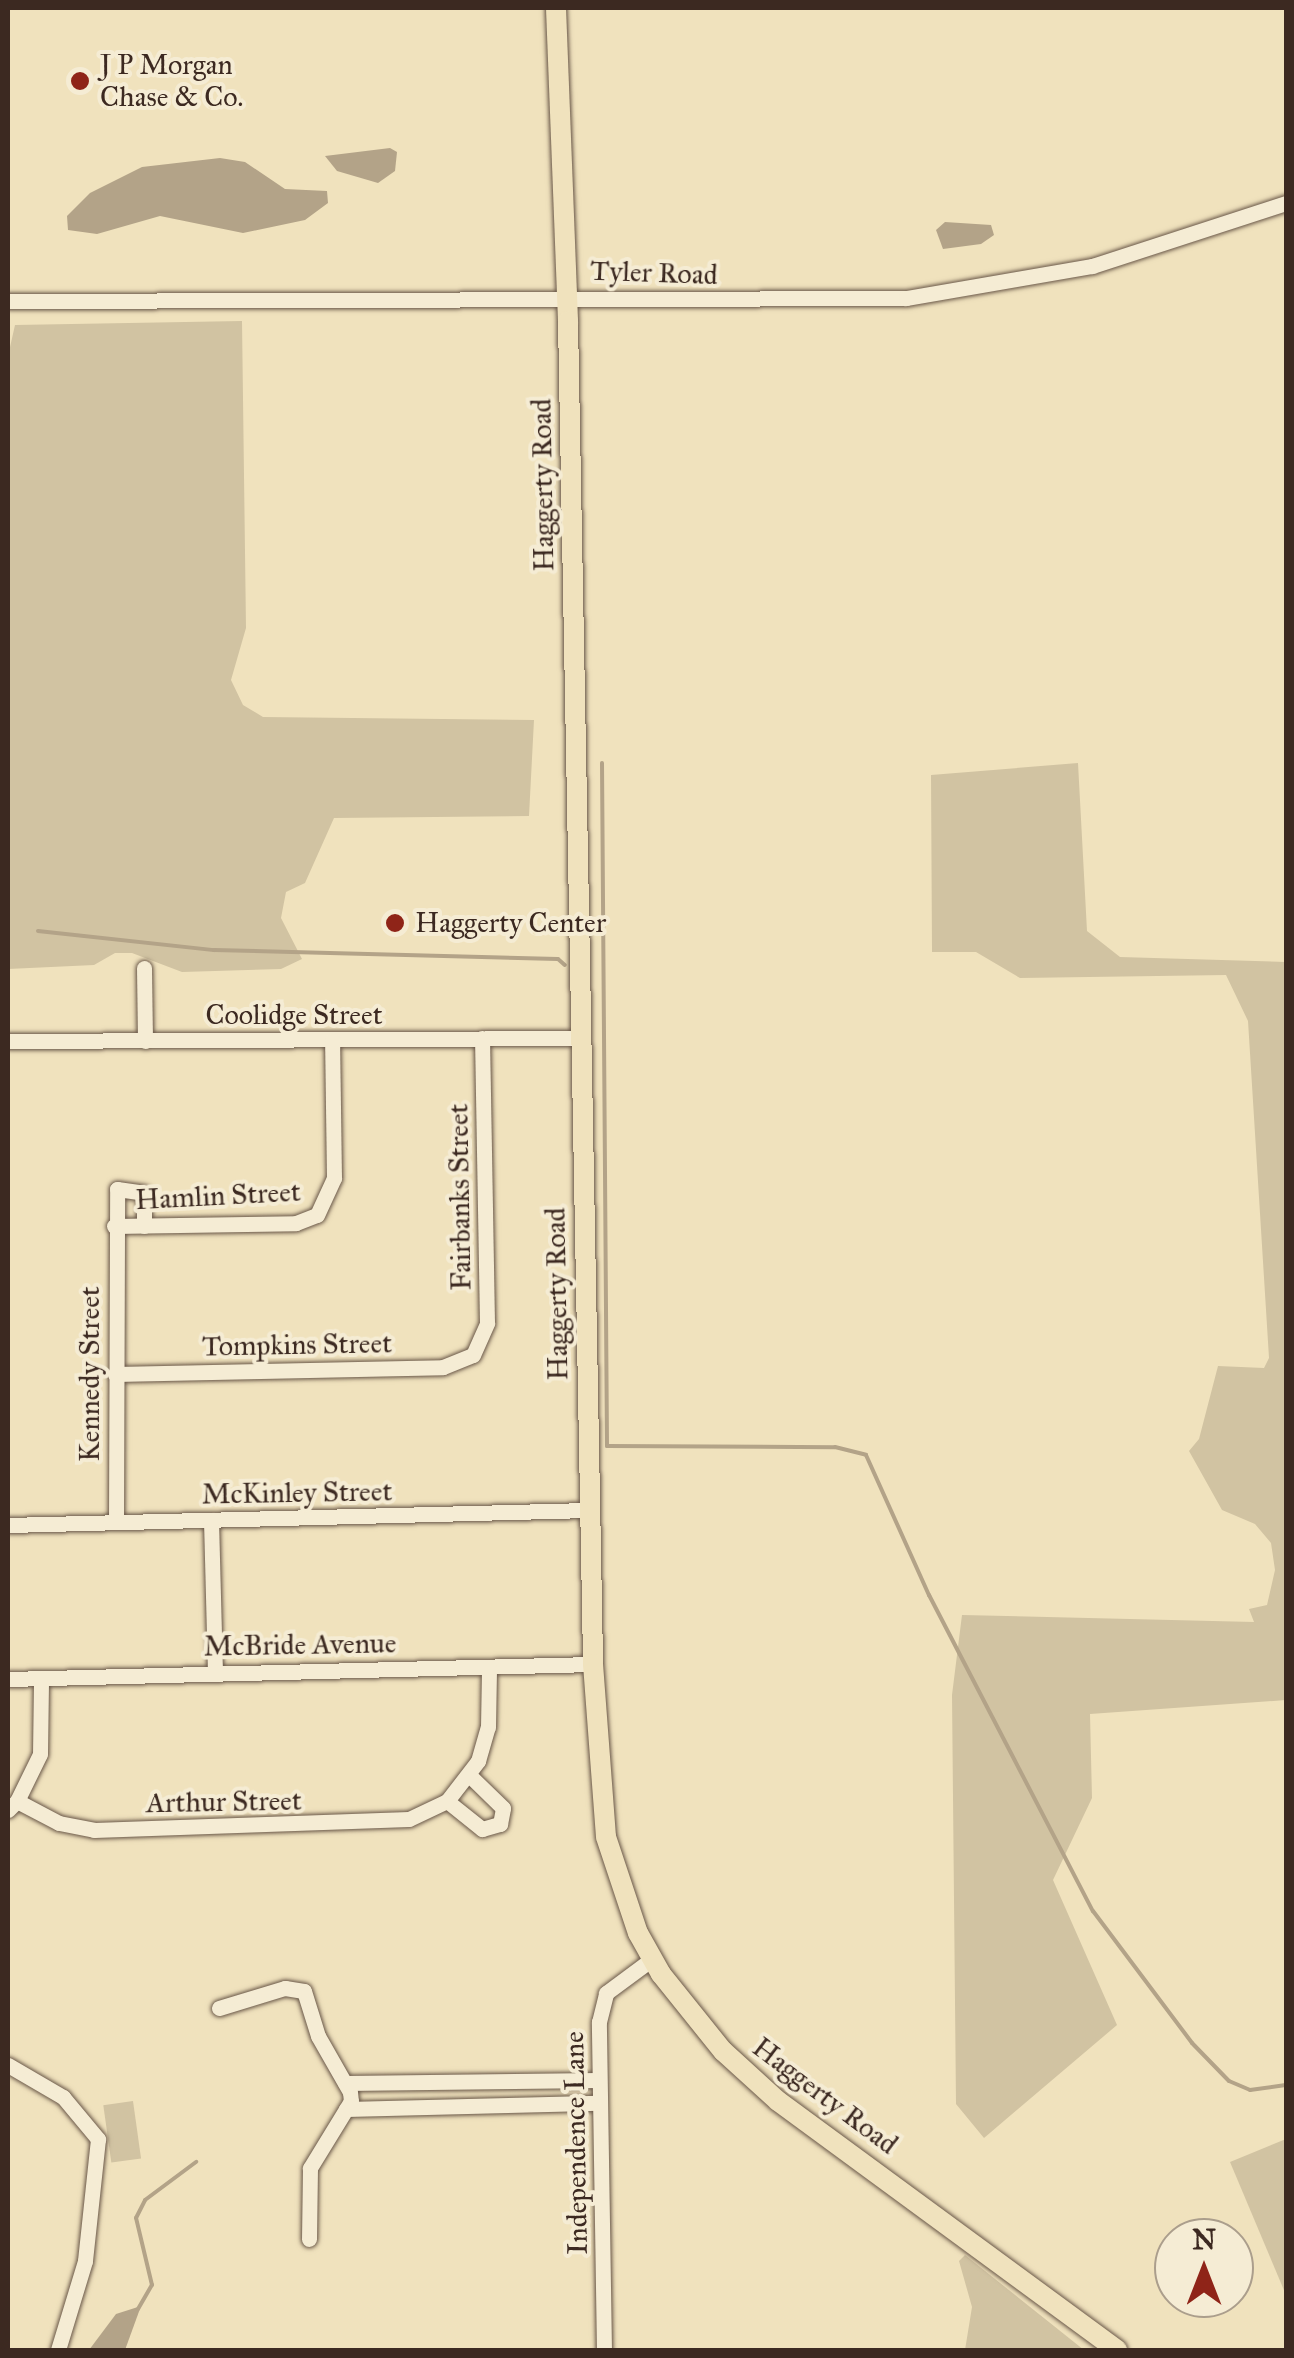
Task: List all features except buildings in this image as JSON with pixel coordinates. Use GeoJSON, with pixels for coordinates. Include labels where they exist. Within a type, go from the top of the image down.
{"type":"FeatureCollection","features":[{"type":"Feature","properties":{"kind":"main road","name":"Haggerty Road"},"geometry":{"type":"LineString","coordinates":[[556,8],[567,295],[592,1664],[606,1837],[624,1898],[652,1958],[706,2032],[778,2101],[1117,2350]]}},
{"type":"Feature","properties":{"kind":"street","name":"Tyler Road"},"geometry":{"type":"LineString","coordinates":[[8,301],[567,295],[808,302],[952,292],[1144,253],[1286,202]]}},
{"type":"Feature","properties":{"kind":"street"},"geometry":{"type":"LineString","coordinates":[[144,968],[145,1042]]}},
{"type":"Feature","properties":{"kind":"street","name":"Fairbanks Street"},"geometry":{"type":"LineString","coordinates":[[475,1352],[486,1323],[482,1038]]}},
{"type":"Feature","properties":{"kind":"street","name":"Coolidge Street"},"geometry":{"type":"LineString","coordinates":[[8,1041],[580,1038]]}},
{"type":"Feature","properties":{"kind":"street","name":"Hamlin Street"},"geometry":{"type":"LineString","coordinates":[[114,1226],[296,1223],[323,1210],[334,1178],[332,1040]]}},
{"type":"Feature","properties":{"kind":"street"},"geometry":{"type":"LineString","coordinates":[[114,1226],[117,1189],[130,1186],[144,1193],[144,1226]]}},
{"type":"Feature","properties":{"kind":"street","name":"Kennedy Street"},"geometry":{"type":"LineString","coordinates":[[114,1226],[116,1520]]}},
{"type":"Feature","properties":{"kind":"street","name":"Tompkins Street"},"geometry":{"type":"LineString","coordinates":[[116,1374],[443,1367],[475,1352]]}},
{"type":"Feature","properties":{"kind":"street","name":"McKinley Street"},"geometry":{"type":"LineString","coordinates":[[8,1525],[589,1510]]}},
{"type":"Feature","properties":{"kind":"street"},"geometry":{"type":"LineString","coordinates":[[211,1520],[216,1671]]}},
{"type":"Feature","properties":{"kind":"street","name":"McBride Avenue"},"geometry":{"type":"LineString","coordinates":[[8,1678],[592,1664]]}},
{"type":"Feature","properties":{"kind":"street","name":"Arthur Street"},"geometry":{"type":"LineString","coordinates":[[12,1805],[58,1823],[94,1830],[386,1823],[446,1801],[470,1776],[488,1727],[489,1667]]}},
{"type":"Feature","properties":{"kind":"street"},"geometry":{"type":"LineString","coordinates":[[12,1805],[40,1754],[41,1678]]}},
{"type":"Feature","properties":{"kind":"street"},"geometry":{"type":"LineString","coordinates":[[446,1801],[482,1829],[500,1824],[503,1808],[470,1776]]}},
{"type":"Feature","properties":{"kind":"street","name":"Independence Lane"},"geometry":{"type":"LineString","coordinates":[[604,2350],[598,2080],[606,1993],[652,1958]]}},
{"type":"Feature","properties":{"kind":"street"},"geometry":{"type":"LineString","coordinates":[[219,2008],[285,1988],[304,1992],[318,2036],[348,2087],[346,2109],[310,2168],[309,2239]]}},
{"type":"Feature","properties":{"kind":"street"},"geometry":{"type":"LineString","coordinates":[[8,2066],[35,2077],[86,2118],[98,2139],[85,2261],[58,2350]]}},
{"type":"Feature","properties":{"kind":"street"},"geometry":{"type":"LineString","coordinates":[[348,2087],[598,2080]]}},
{"type":"Feature","properties":{"kind":"street"},"geometry":{"type":"LineString","coordinates":[[346,2109],[599,2103]]}},
{"type":"Feature","properties":{"kind":"shaded area"},"geometry":{"type":"Polygon","coordinates":[[[390,148],[397,152],[395,171],[378,183],[337,171],[325,156],[390,148]]]}},
{"type":"Feature","properties":{"kind":"shaded area"},"geometry":{"type":"Polygon","coordinates":[[[220,158],[245,162],[285,189],[327,191],[328,203],[305,220],[243,233],[160,216],[97,234],[68,230],[67,216],[90,193],[142,167],[220,158]]]}},
{"type":"Feature","properties":{"kind":"shaded area"},"geometry":{"type":"Polygon","coordinates":[[[945,222],[991,225],[994,235],[981,244],[943,249],[936,230],[945,222]]]}},
{"type":"Feature","properties":{"kind":"shaded area"},"geometry":{"type":"Polygon","coordinates":[[[242,321],[246,628],[231,680],[243,705],[263,717],[534,720],[529,816],[334,818],[305,883],[286,892],[281,918],[302,959],[281,969],[182,972],[132,953],[115,953],[94,965],[8,969],[8,356],[15,325],[242,321]]]}},
{"type":"Feature","properties":{"kind":"shaded area"},"geometry":{"type":"Polygon","coordinates":[[[1078,763],[1087,931],[1120,957],[1286,962],[1286,1700],[1090,1714],[1092,1798],[1053,1880],[1117,2025],[984,2138],[956,2104],[952,1695],[962,1615],[1254,1622],[1249,1609],[1267,1605],[1275,1570],[1271,1543],[1255,1524],[1222,1510],[1189,1451],[1199,1439],[1218,1366],[1264,1368],[1269,1358],[1248,1021],[1226,975],[1020,978],[976,952],[932,952],[931,775],[1078,763]]]}},
{"type":"Feature","properties":{"kind":"shaded area"},"geometry":{"type":"Polygon","coordinates":[[[133,2101],[141,2158],[111,2163],[103,2105],[133,2101]]]}},
{"type":"Feature","properties":{"kind":"shaded area"},"geometry":{"type":"Polygon","coordinates":[[[1286,2139],[1286,2295],[1254,2218],[1230,2162],[1286,2139]]]}},
{"type":"Feature","properties":{"kind":"shaded area"},"geometry":{"type":"Polygon","coordinates":[[[965,2255],[1084,2350],[965,2350],[972,2307],[959,2261],[965,2255]]]}},
{"type":"Feature","properties":{"kind":"shaded area"},"geometry":{"type":"Polygon","coordinates":[[[141,2306],[125,2350],[89,2350],[116,2314],[141,2306]]]}},
{"type":"Feature","properties":{"kind":"waterway"},"geometry":{"type":"LineString","coordinates":[[602,763],[607,1446],[835,1447],[866,1455],[929,1595],[1093,1911],[1192,2043],[1229,2081],[1250,2090],[1286,2085]]}},
{"type":"Feature","properties":{"kind":"waterway"},"geometry":{"type":"LineString","coordinates":[[38,931],[214,950],[558,959],[565,965]]}},
{"type":"Feature","properties":{"kind":"waterway"},"geometry":{"type":"LineString","coordinates":[[138,2309],[152,2285],[136,2218],[145,2200],[196,2162]]}},
{"type":"Feature","properties":{"kind":"place","name":"J P Morgan Chase & Co."},"geometry":{"type":"Point","coordinates":[80,81]}},
{"type":"Feature","properties":{"kind":"place","name":"Haggerty Center"},"geometry":{"type":"Point","coordinates":[395,923]}}]}
